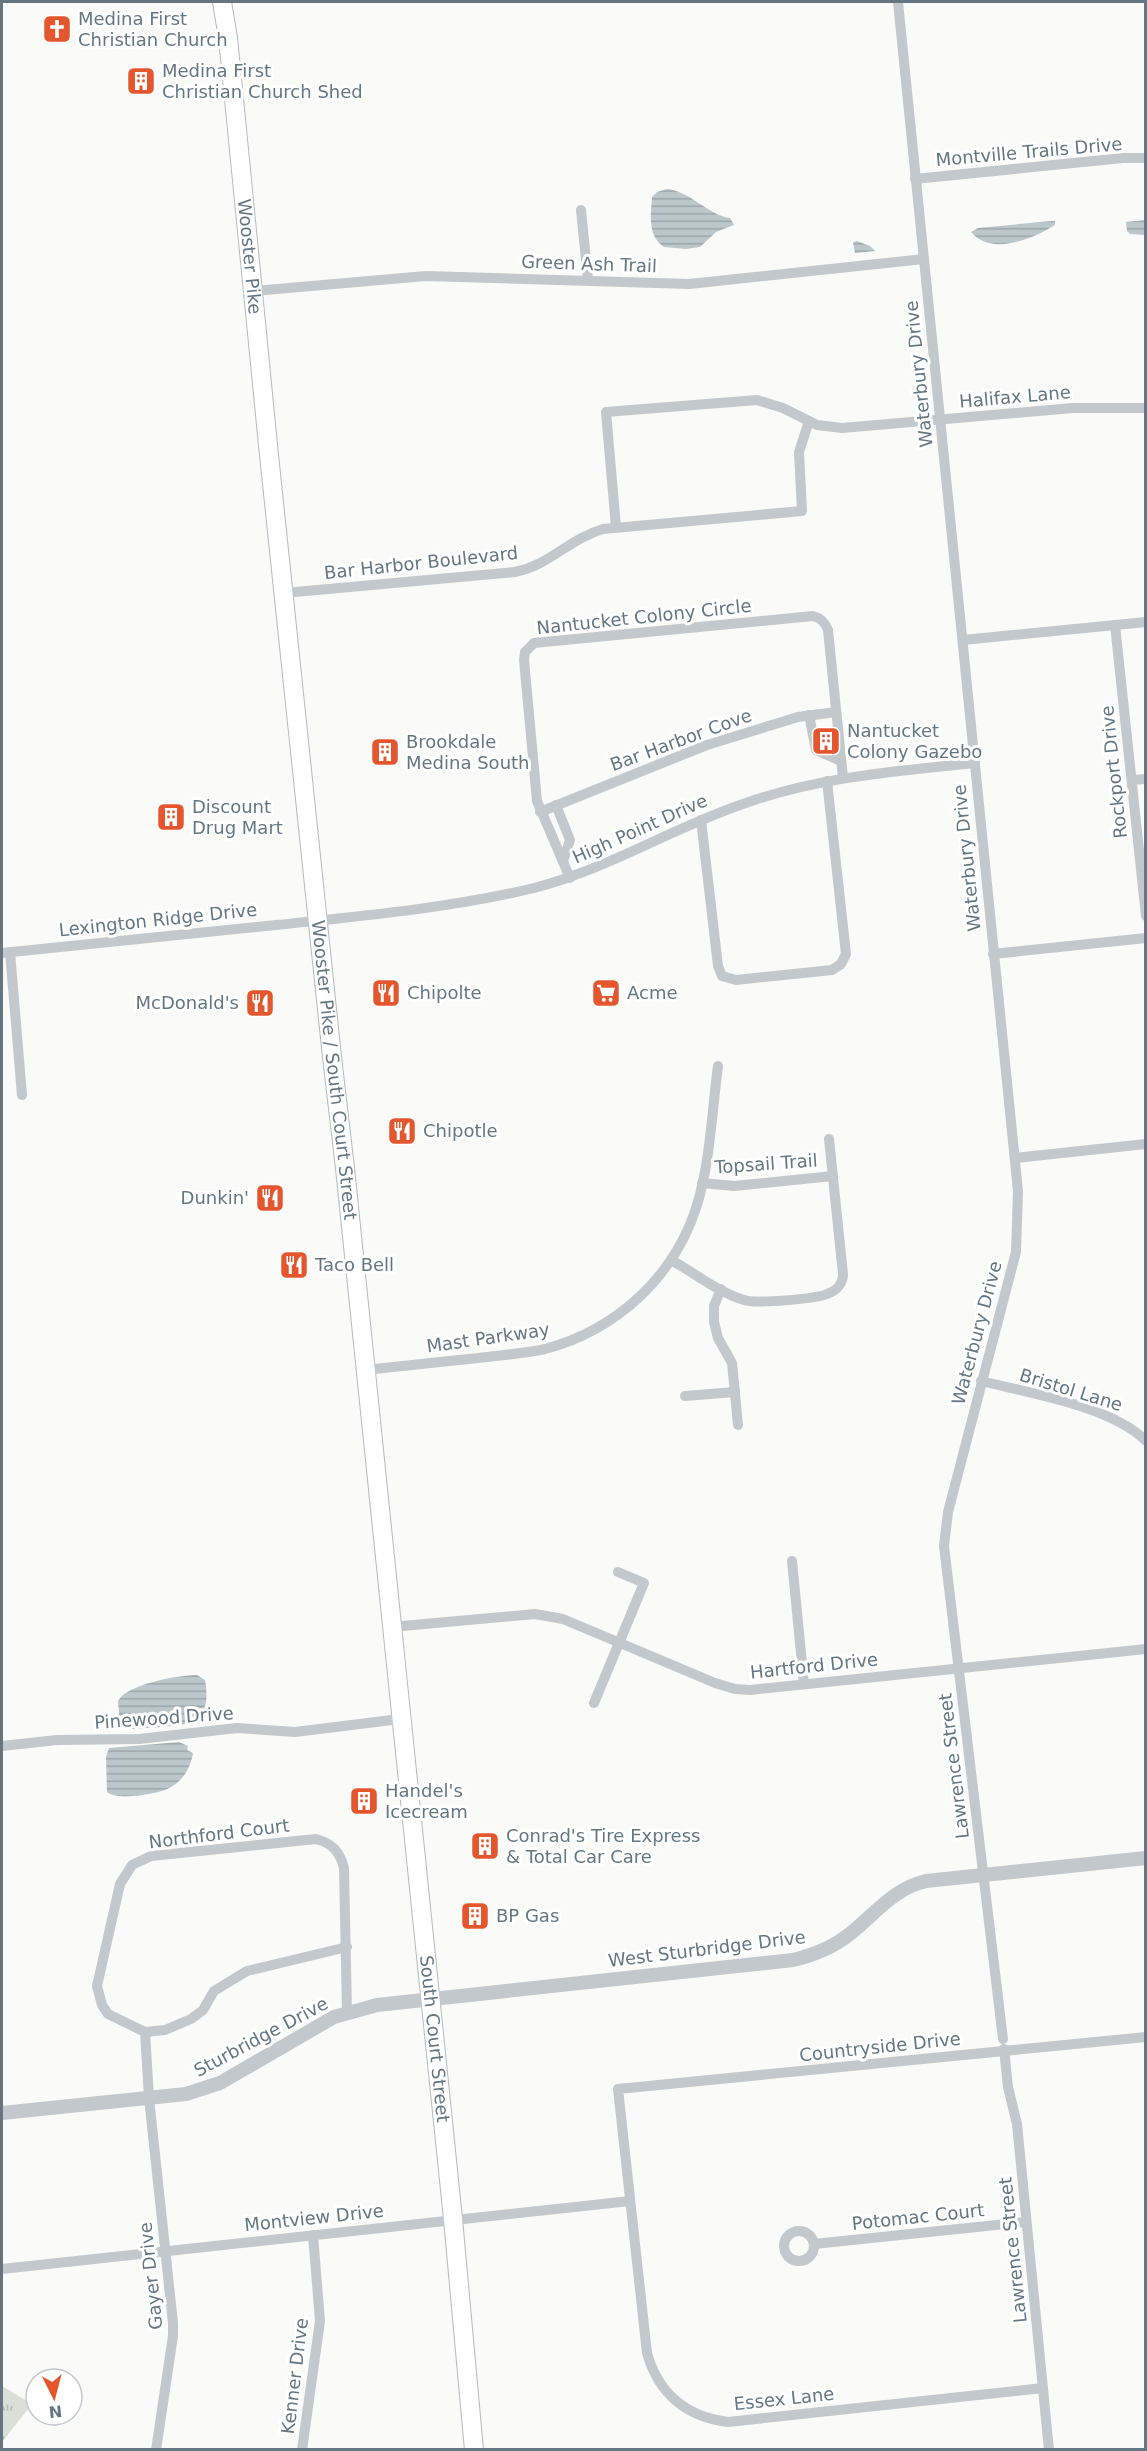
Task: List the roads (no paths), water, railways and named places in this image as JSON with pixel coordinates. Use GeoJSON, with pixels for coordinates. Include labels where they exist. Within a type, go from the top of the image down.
{"type":"FeatureCollection","features":[{"type":"Feature","properties":{"kind":"main road","name":"Wooster Pike"},"geometry":{"type":"LineString","coordinates":[[222,2],[228,38],[275,513]]}},
{"type":"Feature","properties":{"kind":"main road","name":"Wooster Pike / South Court Street"},"geometry":{"type":"LineString","coordinates":[[275,513],[391,1627]]}},
{"type":"Feature","properties":{"kind":"main road","name":"South Court Street"},"geometry":{"type":"LineString","coordinates":[[391,1627],[453,2219],[474,2450]]}},
{"type":"Feature","properties":{"kind":"street","name":"Waterbury Drive"},"geometry":{"type":"LineString","coordinates":[[898,2],[1019,1209],[1016,1252],[944,1529],[944,1546],[960,1667]]}},
{"type":"Feature","properties":{"kind":"street","name":"Montville Trails Drive"},"geometry":{"type":"LineString","coordinates":[[915,179],[1123,158],[1146,158]]}},
{"type":"Feature","properties":{"kind":"street"},"geometry":{"type":"LineString","coordinates":[[581,210],[588,280]]}},
{"type":"Feature","properties":{"kind":"street","name":"Green Ash Trail"},"geometry":{"type":"LineString","coordinates":[[253,291],[415,276],[689,284],[924,259]]}},
{"type":"Feature","properties":{"kind":"street","name":"Halifax Lane"},"geometry":{"type":"LineString","coordinates":[[616,527],[606,412],[757,400],[783,408],[809,422],[842,428],[1073,408],[1146,408]]}},
{"type":"Feature","properties":{"kind":"street","name":"Bar Harbor Boulevard"},"geometry":{"type":"LineString","coordinates":[[284,593],[528,570],[555,557],[590,533],[616,527],[802,511],[799,452],[809,422]]}},
{"type":"Feature","properties":{"kind":"street","name":"Nantucket Colony Circle"},"geometry":{"type":"LineString","coordinates":[[570,878],[537,801],[524,660],[525,652],[534,643],[813,616],[823,620],[828,630],[843,778]]}},
{"type":"Feature","properties":{"kind":"street"},"geometry":{"type":"LineString","coordinates":[[963,640],[1146,622]]}},
{"type":"Feature","properties":{"kind":"street","name":"Rockport Drive"},"geometry":{"type":"LineString","coordinates":[[1115,625],[1146,916]]}},
{"type":"Feature","properties":{"kind":"street","name":"Bar Harbor Cove"},"geometry":{"type":"LineString","coordinates":[[540,812],[707,745],[808,715],[836,712]]}},
{"type":"Feature","properties":{"kind":"street"},"geometry":{"type":"LineString","coordinates":[[808,715],[816,750],[820,754],[841,761]]}},
{"type":"Feature","properties":{"kind":"street","name":"High Point Drive"},"geometry":{"type":"LineString","coordinates":[[317,921],[494,897],[570,878],[611,863],[701,820],[775,794],[843,778],[975,763]]}},
{"type":"Feature","properties":{"kind":"street"},"geometry":{"type":"LineString","coordinates":[[1132,780],[1146,779]]}},
{"type":"Feature","properties":{"kind":"street"},"geometry":{"type":"LineString","coordinates":[[701,820],[718,966],[722,976],[736,981],[832,970],[841,964],[846,954],[827,781]]}},
{"type":"Feature","properties":{"kind":"street"},"geometry":{"type":"LineString","coordinates":[[556,805],[570,840],[562,861]]}},
{"type":"Feature","properties":{"kind":"street","name":"Lexington Ridge Drive"},"geometry":{"type":"LineString","coordinates":[[6,952],[317,921]]}},
{"type":"Feature","properties":{"kind":"street"},"geometry":{"type":"LineString","coordinates":[[993,954],[1146,938]]}},
{"type":"Feature","properties":{"kind":"street"},"geometry":{"type":"LineString","coordinates":[[6,952],[22,1095]]}},
{"type":"Feature","properties":{"kind":"street","name":"Mast Parkway"},"geometry":{"type":"LineString","coordinates":[[365,1370],[546,1349],[605,1324],[645,1293],[671,1260],[689,1227],[702,1183],[718,1066]]}},
{"type":"Feature","properties":{"kind":"street"},"geometry":{"type":"LineString","coordinates":[[671,1260],[742,1300],[758,1302],[822,1296],[837,1288],[843,1274],[829,1139]]}},
{"type":"Feature","properties":{"kind":"street"},"geometry":{"type":"LineString","coordinates":[[1015,1158],[1146,1144]]}},
{"type":"Feature","properties":{"kind":"street","name":"Topsail Trail"},"geometry":{"type":"LineString","coordinates":[[702,1183],[734,1186],[833,1176]]}},
{"type":"Feature","properties":{"kind":"street"},"geometry":{"type":"LineString","coordinates":[[721,1289],[714,1306],[714,1322],[718,1338],[732,1363],[738,1425]]}},
{"type":"Feature","properties":{"kind":"street","name":"Bristol Lane"},"geometry":{"type":"LineString","coordinates":[[981,1381],[1094,1411],[1126,1425],[1146,1441]]}},
{"type":"Feature","properties":{"kind":"street"},"geometry":{"type":"LineString","coordinates":[[685,1396],[735,1392]]}},
{"type":"Feature","properties":{"kind":"street"},"geometry":{"type":"LineString","coordinates":[[792,1561],[804,1684]]}},
{"type":"Feature","properties":{"kind":"street"},"geometry":{"type":"LineString","coordinates":[[594,1703],[645,1583],[618,1572]]}},
{"type":"Feature","properties":{"kind":"street","name":"Hartford Drive"},"geometry":{"type":"LineString","coordinates":[[391,1627],[535,1614],[563,1619],[715,1683],[735,1689],[750,1690],[1146,1649]]}},
{"type":"Feature","properties":{"kind":"street","name":"Lawrence Street"},"geometry":{"type":"LineString","coordinates":[[960,1667],[1003,2047],[1008,2086],[1017,2124],[1049,2450]]}},
{"type":"Feature","properties":{"kind":"street","name":"Pinewood Drive"},"geometry":{"type":"LineString","coordinates":[[2,1746],[57,1740],[139,1739],[237,1728],[295,1732],[400,1719]]}},
{"type":"Feature","properties":{"kind":"street","name":"Northford Court"},"geometry":{"type":"LineString","coordinates":[[145,2032],[108,2014],[102,2005],[97,1986],[120,1884],[132,1865],[151,1856],[316,1839],[324,1841],[338,1852],[344,1868],[348,2012]]}},
{"type":"Feature","properties":{"kind":"street","name":"West Sturbridge Drive"},"geometry":{"type":"LineString","coordinates":[[429,1999],[793,1960],[817,1953],[839,1942],[889,1898],[907,1887],[926,1881],[1146,1858]]}},
{"type":"Feature","properties":{"kind":"street"},"geometry":{"type":"LineString","coordinates":[[149,2098],[145,2032],[165,2030],[191,2019],[203,2010],[214,1991],[247,1971],[347,1947]]}},
{"type":"Feature","properties":{"kind":"street","name":"Sturbridge Drive"},"geometry":{"type":"LineString","coordinates":[[2,2113],[186,2094],[220,2083],[348,2012],[377,2005],[429,1999]]}},
{"type":"Feature","properties":{"kind":"street","name":"Countryside Drive"},"geometry":{"type":"LineString","coordinates":[[618,2089],[1003,2047],[1146,2037]]}},
{"type":"Feature","properties":{"kind":"street","name":"Essex Lane"},"geometry":{"type":"LineString","coordinates":[[618,2089],[647,2353],[651,2366],[665,2391],[676,2402],[700,2416],[715,2420],[740,2421],[1043,2388]]}},
{"type":"Feature","properties":{"kind":"street","name":"Gayer Drive"},"geometry":{"type":"LineString","coordinates":[[149,2098],[173,2336],[156,2450]]}},
{"type":"Feature","properties":{"kind":"street","name":"Montview Drive"},"geometry":{"type":"LineString","coordinates":[[2,2268],[630,2201]]}},
{"type":"Feature","properties":{"kind":"street","name":"Potomac Court"},"geometry":{"type":"LineString","coordinates":[[814,2244],[1026,2222]]}},
{"type":"Feature","properties":{"kind":"street","name":"Kenner Drive"},"geometry":{"type":"LineString","coordinates":[[302,2450],[320,2321],[313,2235]]}},
{"type":"Feature","properties":{"kind":"place","name":"Medina First Christian Church"},"geometry":{"type":"Point","coordinates":[57,29]}},
{"type":"Feature","properties":{"kind":"place","name":"Medina First Christian Church Shed"},"geometry":{"type":"Point","coordinates":[141,81]}},
{"type":"Feature","properties":{"kind":"place","name":"Nantucket Colony Gazebo"},"geometry":{"type":"Point","coordinates":[826,741]}},
{"type":"Feature","properties":{"kind":"place","name":"Brookdale Medina South"},"geometry":{"type":"Point","coordinates":[385,752]}},
{"type":"Feature","properties":{"kind":"place","name":"Discount Drug Mart"},"geometry":{"type":"Point","coordinates":[171,817]}},
{"type":"Feature","properties":{"kind":"place","name":"Chipolte"},"geometry":{"type":"Point","coordinates":[386,993]}},
{"type":"Feature","properties":{"kind":"place","name":"Acme"},"geometry":{"type":"Point","coordinates":[606,993]}},
{"type":"Feature","properties":{"kind":"place","name":"McDonald's"},"geometry":{"type":"Point","coordinates":[260,1003]}},
{"type":"Feature","properties":{"kind":"place","name":"Chipotle"},"geometry":{"type":"Point","coordinates":[402,1131]}},
{"type":"Feature","properties":{"kind":"place","name":"Dunkin'"},"geometry":{"type":"Point","coordinates":[270,1198]}},
{"type":"Feature","properties":{"kind":"place","name":"Taco Bell"},"geometry":{"type":"Point","coordinates":[294,1265]}},
{"type":"Feature","properties":{"kind":"place","name":"Handel's Icecream"},"geometry":{"type":"Point","coordinates":[364,1801]}},
{"type":"Feature","properties":{"kind":"place","name":"Conrad's Tire Express & Total Car Care"},"geometry":{"type":"Point","coordinates":[485,1846]}},
{"type":"Feature","properties":{"kind":"place","name":"BP Gas"},"geometry":{"type":"Point","coordinates":[475,1916]}}]}
